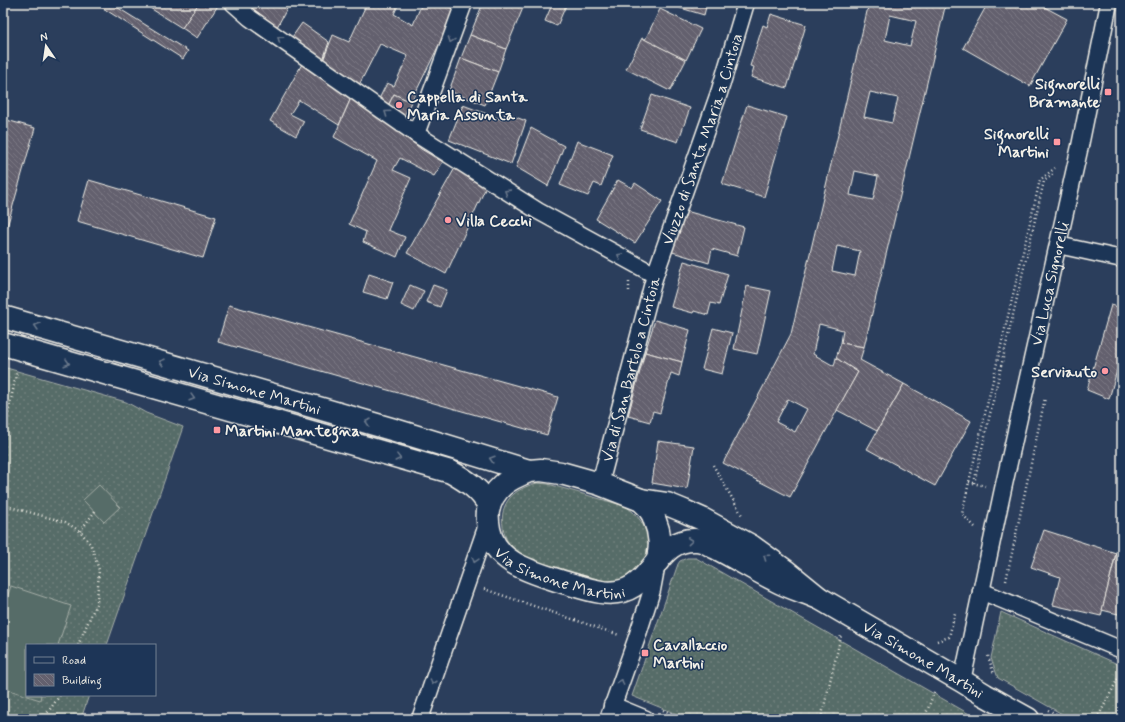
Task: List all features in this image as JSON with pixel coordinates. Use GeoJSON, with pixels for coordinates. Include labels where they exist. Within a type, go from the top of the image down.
{"type":"FeatureCollection","features":[{"type":"Feature","properties":{"kind":"street","name":"Via di San Bartolo a Cintoia"},"geometry":{"type":"LineString","coordinates":[[233,3],[250,18],[416,134],[538,211],[654,275],[600,484]]}},
{"type":"Feature","properties":{"kind":"street"},"geometry":{"type":"LineString","coordinates":[[416,134],[464,3]]}},
{"type":"Feature","properties":{"kind":"street","name":"Viuzzo di Santa Maria a Cintoia"},"geometry":{"type":"LineString","coordinates":[[654,275],[719,93],[746,3]]}},
{"type":"Feature","properties":{"kind":"street","name":"Via Luca Signorelli"},"geometry":{"type":"LineString","coordinates":[[962,681],[1058,245],[1109,3]]}},
{"type":"Feature","properties":{"kind":"street"},"geometry":{"type":"LineString","coordinates":[[1058,245],[1122,259]]}},
{"type":"Feature","properties":{"kind":"street","name":"Via Simone Martini"},"geometry":{"type":"LineString","coordinates":[[3,317],[390,428],[529,471],[551,471],[600,484],[640,500],[667,504],[702,519],[751,546],[787,572],[819,598]]}},
{"type":"Feature","properties":{"kind":"street","name":"Via Simone Martini"},"geometry":{"type":"LineString","coordinates":[[3,344],[390,456],[451,472],[470,484],[482,494],[488,514],[490,536],[501,553],[516,565],[535,573],[580,587],[602,592],[614,592],[628,589],[640,582],[665,552],[677,544],[691,540],[702,541],[777,581],[819,598],[962,681],[985,696],[1028,719]]}},
{"type":"Feature","properties":{"kind":"street","name":"Via Simone Martini"},"geometry":{"type":"LineString","coordinates":[[488,514],[495,494],[505,483],[529,471]]}},
{"type":"Feature","properties":{"kind":"street","name":"Via Simone Martini"},"geometry":{"type":"LineString","coordinates":[[640,500],[653,514],[658,530],[660,544],[658,561]]}},
{"type":"Feature","properties":{"kind":"street"},"geometry":{"type":"LineString","coordinates":[[420,719],[488,514]]}},
{"type":"Feature","properties":{"kind":"street"},"geometry":{"type":"LineString","coordinates":[[646,719],[610,712],[652,590],[658,561]]}},
{"type":"Feature","properties":{"kind":"street"},"geometry":{"type":"LineString","coordinates":[[982,591],[1122,650]]}},
{"type":"Feature","properties":{"kind":"path"},"geometry":{"type":"LineString","coordinates":[[974,533],[975,526],[962,514],[969,482],[1040,180],[1055,169],[1057,161]]}},
{"type":"Feature","properties":{"kind":"path"},"geometry":{"type":"LineString","coordinates":[[974,484],[1044,181],[1059,170]]}},
{"type":"Feature","properties":{"kind":"path"},"geometry":{"type":"LineString","coordinates":[[626,276],[629,282],[630,299]]}},
{"type":"Feature","properties":{"kind":"path"},"geometry":{"type":"LineString","coordinates":[[3,437],[17,368]]}},
{"type":"Feature","properties":{"kind":"path"},"geometry":{"type":"LineString","coordinates":[[1006,585],[1046,393]]}},
{"type":"Feature","properties":{"kind":"path"},"geometry":{"type":"LineString","coordinates":[[3,505],[65,522],[80,531],[91,545],[99,570],[97,602],[78,644]]}},
{"type":"Feature","properties":{"kind":"path"},"geometry":{"type":"LineString","coordinates":[[80,531],[96,510]]}},
{"type":"Feature","properties":{"kind":"path"},"geometry":{"type":"LineString","coordinates":[[478,587],[623,636]]}},
{"type":"Feature","properties":{"kind":"path"},"geometry":{"type":"LineString","coordinates":[[821,719],[841,635],[848,639]]}},
{"type":"Feature","properties":{"kind":"path"},"geometry":{"type":"LineString","coordinates":[[934,642],[949,638]]}},
{"type":"Feature","properties":{"kind":"path"},"geometry":{"type":"LineString","coordinates":[[989,650],[988,657],[994,680]]}},
{"type":"Feature","properties":{"kind":"path"},"geometry":{"type":"LineString","coordinates":[[1097,719],[1122,671]]}},
{"type":"Feature","properties":{"kind":"path"},"geometry":{"type":"LineString","coordinates":[[924,719],[936,688]]}},
{"type":"Feature","properties":{"kind":"path"},"geometry":{"type":"LineString","coordinates":[[43,719],[59,696]]}},
{"type":"Feature","properties":{"kind":"path"},"geometry":{"type":"LineString","coordinates":[[439,712],[460,719]]}},
{"type":"Feature","properties":{"kind":"green space"},"geometry":{"type":"Polygon","coordinates":[[[3,367],[126,402],[146,413],[183,427],[107,644],[26,644],[26,696],[89,696],[81,719],[3,719],[3,367]]]}},
{"type":"Feature","properties":{"kind":"green space"},"geometry":{"type":"Polygon","coordinates":[[[537,483],[548,484],[625,506],[630,509],[638,517],[648,537],[647,550],[642,564],[637,570],[626,578],[608,581],[591,578],[523,558],[506,539],[502,518],[503,510],[510,498],[515,493],[537,483]]]}},
{"type":"Feature","properties":{"kind":"green space"},"geometry":{"type":"Polygon","coordinates":[[[99,485],[120,507],[104,522],[83,500],[99,485]]]}},
{"type":"Feature","properties":{"kind":"green space"},"geometry":{"type":"Polygon","coordinates":[[[687,558],[696,558],[978,719],[689,719],[632,696],[678,564],[680,561],[687,558]]]}},
{"type":"Feature","properties":{"kind":"green space"},"geometry":{"type":"Polygon","coordinates":[[[11,586],[71,606],[58,644],[26,644],[26,695],[3,688],[3,609],[11,586]]]}},
{"type":"Feature","properties":{"kind":"green space"},"geometry":{"type":"Polygon","coordinates":[[[1001,612],[1122,666],[1122,719],[1071,719],[998,678],[991,658],[1001,612]]]}},
{"type":"Feature","properties":{"kind":"green space"},"geometry":{"type":"Polygon","coordinates":[[[28,696],[41,696],[40,700],[28,696]]]}},
{"type":"Feature","properties":{"kind":"building"},"geometry":{"type":"Polygon","coordinates":[[[3,3],[11,3],[3,10],[3,3]]]}},
{"type":"Feature","properties":{"kind":"building"},"geometry":{"type":"Polygon","coordinates":[[[95,3],[110,3],[188,51],[183,59],[95,3]]]}},
{"type":"Feature","properties":{"kind":"building"},"geometry":{"type":"Polygon","coordinates":[[[142,3],[199,3],[182,28],[142,3]]]}},
{"type":"Feature","properties":{"kind":"building"},"geometry":{"type":"Polygon","coordinates":[[[199,3],[219,4],[197,38],[182,28],[199,3]]]}},
{"type":"Feature","properties":{"kind":"building"},"geometry":{"type":"Polygon","coordinates":[[[245,3],[290,3],[277,27],[245,3]]]}},
{"type":"Feature","properties":{"kind":"building"},"geometry":{"type":"Polygon","coordinates":[[[367,3],[399,3],[394,14],[413,25],[422,3],[440,3],[456,10],[411,102],[394,94],[387,108],[379,99],[387,83],[394,86],[408,56],[380,44],[358,87],[322,63],[333,35],[349,42],[367,3]]]}},
{"type":"Feature","properties":{"kind":"building"},"geometry":{"type":"Polygon","coordinates":[[[483,3],[525,3],[506,49],[470,35],[483,3]]]}},
{"type":"Feature","properties":{"kind":"building"},"geometry":{"type":"Polygon","coordinates":[[[541,3],[567,3],[557,26],[545,21],[551,7],[541,3]]]}},
{"type":"Feature","properties":{"kind":"building"},"geometry":{"type":"Polygon","coordinates":[[[664,3],[707,3],[704,15],[664,3]]]}},
{"type":"Feature","properties":{"kind":"building"},"geometry":{"type":"Polygon","coordinates":[[[869,3],[946,3],[864,347],[841,343],[843,330],[819,324],[813,354],[834,366],[836,358],[858,372],[790,497],[723,463],[791,334],[869,3]],[[890,15],[885,40],[910,46],[916,21],[890,15]],[[870,92],[864,117],[892,123],[898,98],[870,92]],[[855,171],[850,195],[873,200],[878,176],[855,171]],[[837,246],[832,271],[855,276],[860,251],[837,246]],[[788,399],[776,422],[795,432],[807,409],[788,399]]]}},
{"type":"Feature","properties":{"kind":"building"},"geometry":{"type":"Polygon","coordinates":[[[988,3],[1037,3],[1067,19],[1030,86],[963,48],[988,3]]]}},
{"type":"Feature","properties":{"kind":"building"},"geometry":{"type":"Polygon","coordinates":[[[660,9],[701,29],[686,60],[645,40],[660,9]]]}},
{"type":"Feature","properties":{"kind":"building"},"geometry":{"type":"Polygon","coordinates":[[[771,14],[806,25],[787,88],[751,77],[754,67],[750,66],[763,25],[767,27],[771,14]]]}},
{"type":"Feature","properties":{"kind":"building"},"geometry":{"type":"Polygon","coordinates":[[[302,23],[329,42],[322,63],[290,40],[302,23]]]}},
{"type":"Feature","properties":{"kind":"building"},"geometry":{"type":"Polygon","coordinates":[[[470,35],[506,49],[498,72],[461,58],[470,35]]]}},
{"type":"Feature","properties":{"kind":"building"},"geometry":{"type":"Polygon","coordinates":[[[642,38],[686,60],[670,91],[626,69],[642,38]]]}},
{"type":"Feature","properties":{"kind":"building"},"geometry":{"type":"Polygon","coordinates":[[[461,58],[498,72],[485,105],[449,91],[461,58]]]}},
{"type":"Feature","properties":{"kind":"building"},"geometry":{"type":"Polygon","coordinates":[[[302,64],[351,98],[339,125],[299,100],[290,114],[304,121],[296,136],[270,121],[302,64]]]}},
{"type":"Feature","properties":{"kind":"building","name":"Cappella di Santa Maria Assunta"},"geometry":{"type":"Polygon","coordinates":[[[394,94],[411,102],[404,116],[387,108],[394,94]]]}},
{"type":"Feature","properties":{"kind":"building"},"geometry":{"type":"Polygon","coordinates":[[[652,95],[690,108],[678,142],[640,129],[652,95]]]}},
{"type":"Feature","properties":{"kind":"building"},"geometry":{"type":"Polygon","coordinates":[[[351,98],[378,114],[421,149],[443,162],[434,176],[400,158],[393,170],[411,178],[388,230],[405,237],[397,257],[363,242],[366,232],[349,224],[377,161],[334,137],[351,98]]]}},
{"type":"Feature","properties":{"kind":"building"},"geometry":{"type":"Polygon","coordinates":[[[463,105],[503,120],[505,113],[526,121],[511,164],[449,140],[463,105]]]}},
{"type":"Feature","properties":{"kind":"building"},"geometry":{"type":"Polygon","coordinates":[[[747,105],[787,117],[764,197],[722,184],[747,105]]]}},
{"type":"Feature","properties":{"kind":"building"},"geometry":{"type":"Polygon","coordinates":[[[3,119],[35,128],[3,241],[3,119]]]}},
{"type":"Feature","properties":{"kind":"building"},"geometry":{"type":"Polygon","coordinates":[[[531,128],[564,146],[548,186],[516,167],[531,128]]]}},
{"type":"Feature","properties":{"kind":"building"},"geometry":{"type":"Polygon","coordinates":[[[577,141],[613,155],[601,186],[594,183],[588,196],[560,185],[577,141]]]}},
{"type":"Feature","properties":{"kind":"building"},"geometry":{"type":"Polygon","coordinates":[[[1122,156],[1122,173],[1119,172],[1122,156]]]}},
{"type":"Feature","properties":{"kind":"building","name":"Villa Cecchi"},"geometry":{"type":"Polygon","coordinates":[[[455,168],[486,187],[446,274],[407,253],[455,168]]]}},
{"type":"Feature","properties":{"kind":"building"},"geometry":{"type":"Polygon","coordinates":[[[89,180],[216,217],[203,258],[77,221],[89,180]]]}},
{"type":"Feature","properties":{"kind":"building"},"geometry":{"type":"Polygon","coordinates":[[[618,180],[632,188],[635,183],[662,201],[635,243],[596,219],[618,180]]]}},
{"type":"Feature","properties":{"kind":"building"},"geometry":{"type":"Polygon","coordinates":[[[682,210],[744,227],[737,256],[712,249],[709,263],[669,251],[682,210]]]}},
{"type":"Feature","properties":{"kind":"building"},"geometry":{"type":"Polygon","coordinates":[[[684,261],[728,274],[719,305],[711,303],[708,315],[694,311],[693,313],[671,307],[684,261]]]}},
{"type":"Feature","properties":{"kind":"building"},"geometry":{"type":"Polygon","coordinates":[[[369,274],[393,282],[387,299],[363,292],[369,274]]]}},
{"type":"Feature","properties":{"kind":"building"},"geometry":{"type":"Polygon","coordinates":[[[410,285],[424,291],[414,311],[401,305],[410,285]]]}},
{"type":"Feature","properties":{"kind":"building"},"geometry":{"type":"Polygon","coordinates":[[[433,285],[447,290],[440,307],[426,302],[433,285]]]}},
{"type":"Feature","properties":{"kind":"building"},"geometry":{"type":"Polygon","coordinates":[[[747,286],[771,291],[757,354],[734,349],[747,286]]]}},
{"type":"Feature","properties":{"kind":"building"},"geometry":{"type":"Polygon","coordinates":[[[229,305],[558,397],[547,435],[218,342],[229,305]]]}},
{"type":"Feature","properties":{"kind":"building","name":"Serviauto"},"geometry":{"type":"Polygon","coordinates":[[[1111,305],[1122,308],[1122,352],[1109,399],[1087,390],[1111,305]]]}},
{"type":"Feature","properties":{"kind":"building"},"geometry":{"type":"Polygon","coordinates":[[[655,320],[690,330],[682,362],[645,352],[655,320]]]}},
{"type":"Feature","properties":{"kind":"building"},"geometry":{"type":"Polygon","coordinates":[[[713,328],[732,333],[722,374],[702,369],[713,328]]]}},
{"type":"Feature","properties":{"kind":"building"},"geometry":{"type":"Polygon","coordinates":[[[841,343],[864,347],[860,360],[904,384],[877,431],[837,410],[858,372],[836,358],[841,343]]]}},
{"type":"Feature","properties":{"kind":"building"},"geometry":{"type":"Polygon","coordinates":[[[645,352],[682,362],[679,376],[671,373],[660,413],[653,411],[650,422],[628,416],[645,352]]]}},
{"type":"Feature","properties":{"kind":"building"},"geometry":{"type":"Polygon","coordinates":[[[904,384],[971,421],[935,486],[867,449],[904,384]]]}},
{"type":"Feature","properties":{"kind":"building"},"geometry":{"type":"Polygon","coordinates":[[[658,441],[694,446],[687,489],[652,483],[658,441]]]}},
{"type":"Feature","properties":{"kind":"building"},"geometry":{"type":"Polygon","coordinates":[[[1044,530],[1116,553],[1101,616],[1053,605],[1060,577],[1031,567],[1044,530]]]}},
{"type":"Feature","properties":{"kind":"building"},"geometry":{"type":"Polygon","coordinates":[[[1122,531],[1122,615],[1102,610],[1122,531]]]}},
{"type":"Feature","properties":{"kind":"place","name":"Signorelli Bramante"},"geometry":{"type":"Point","coordinates":[1108,92]}},
{"type":"Feature","properties":{"kind":"place","name":"Cappella di Santa Maria Assunta"},"geometry":{"type":"Point","coordinates":[399,105]}},
{"type":"Feature","properties":{"kind":"place","name":"Signorelli Martini"},"geometry":{"type":"Point","coordinates":[1057,142]}},
{"type":"Feature","properties":{"kind":"place","name":"Villa Cecchi"},"geometry":{"type":"Point","coordinates":[448,220]}},
{"type":"Feature","properties":{"kind":"place","name":"Serviauto"},"geometry":{"type":"Point","coordinates":[1105,371]}},
{"type":"Feature","properties":{"kind":"place","name":"Martini Mantegna"},"geometry":{"type":"Point","coordinates":[217,430]}},
{"type":"Feature","properties":{"kind":"place","name":"Cavallaccio Martini"},"geometry":{"type":"Point","coordinates":[645,653]}}]}
